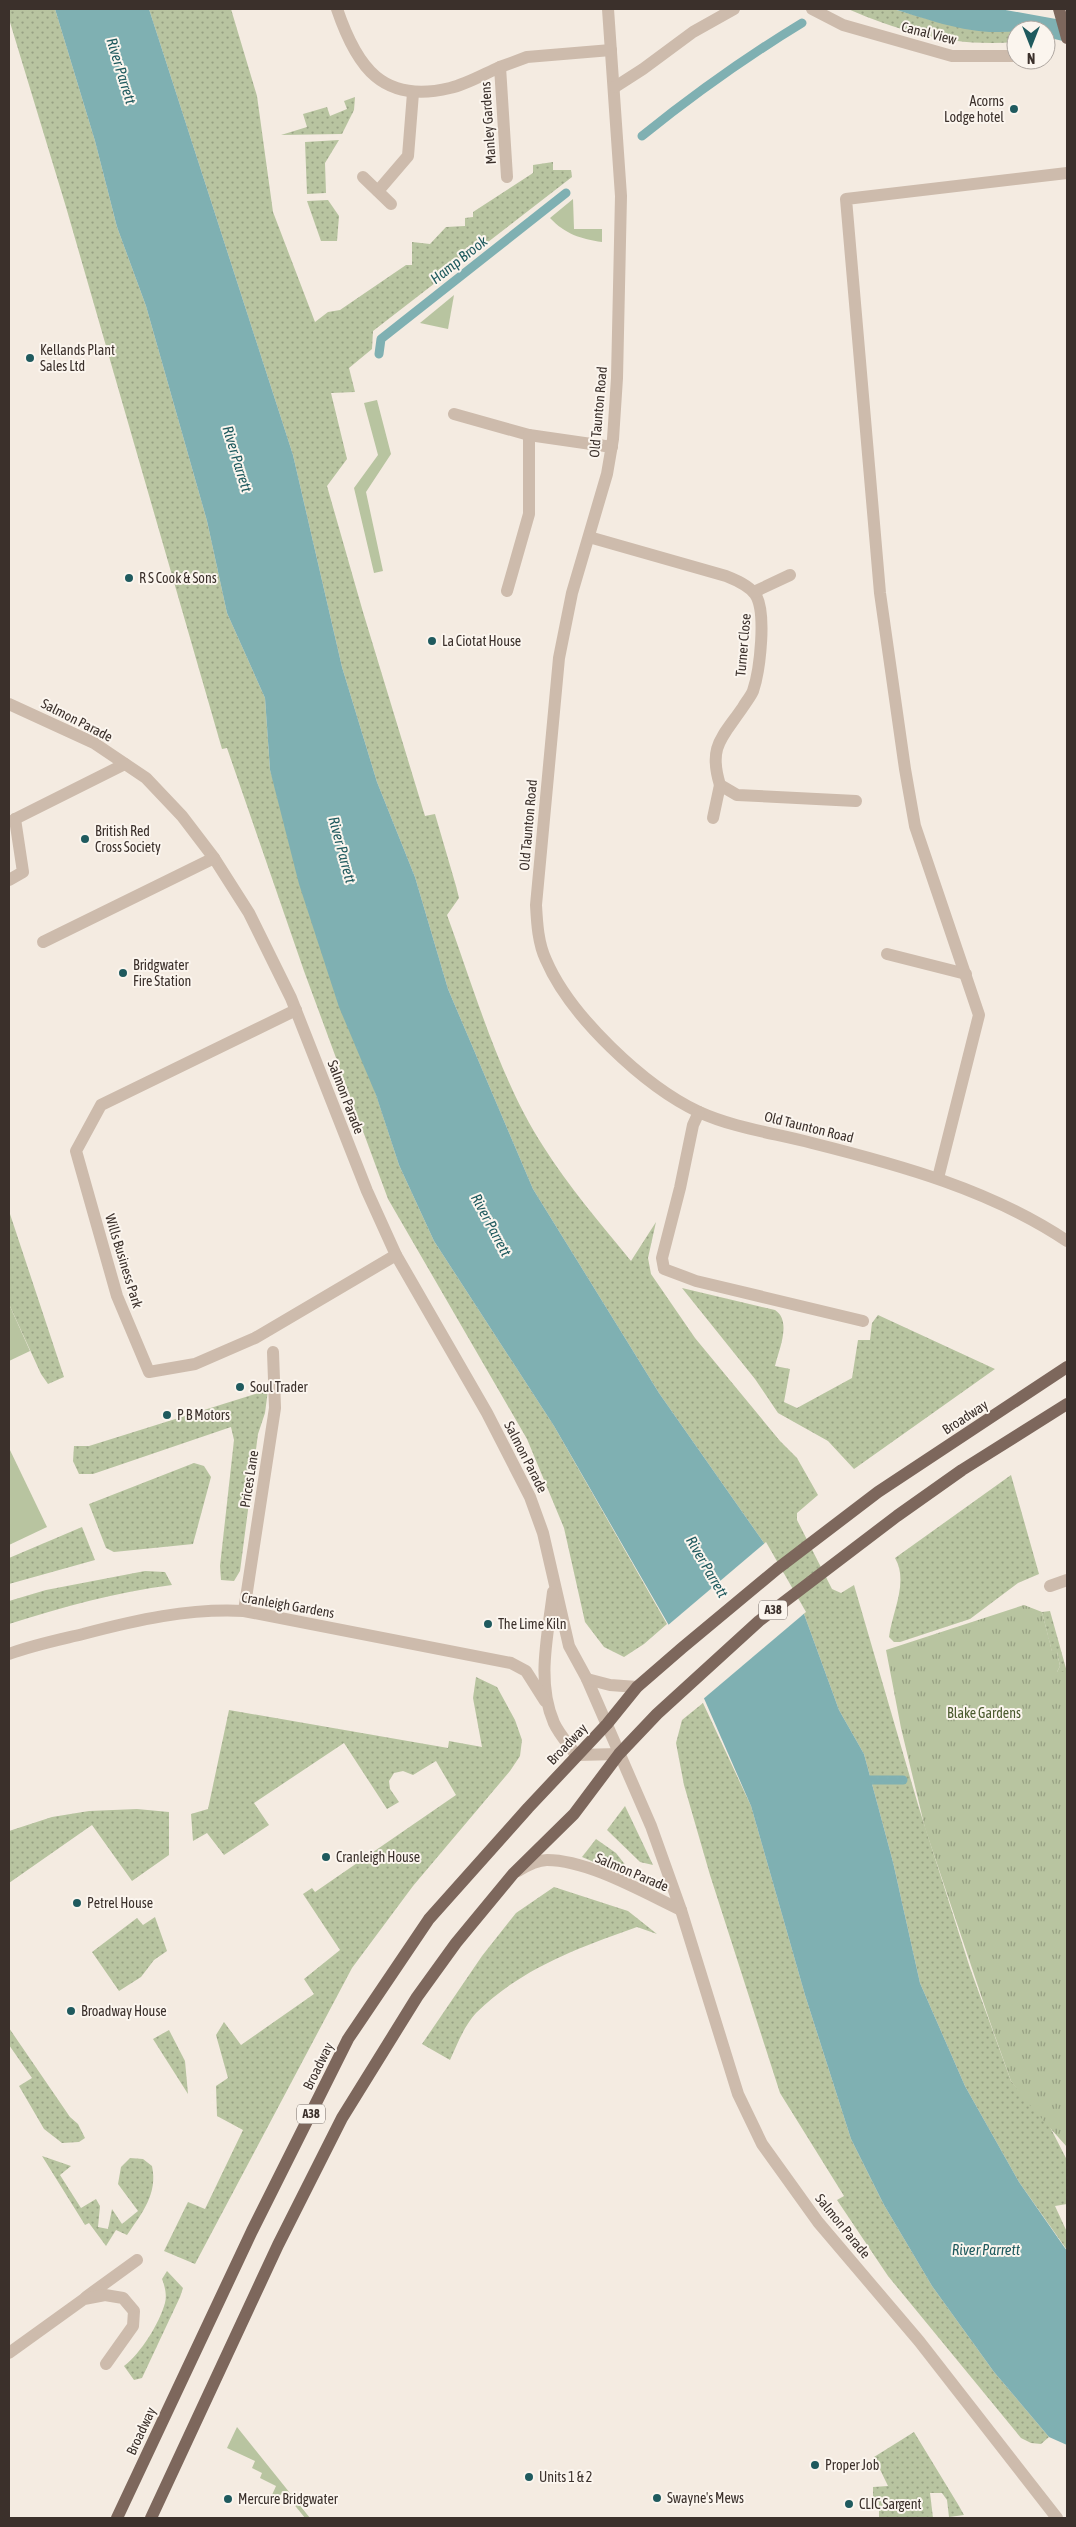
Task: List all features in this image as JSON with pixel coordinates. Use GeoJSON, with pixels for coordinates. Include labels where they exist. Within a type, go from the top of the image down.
{"type":"FeatureCollection","features":[{"type":"Feature","properties":{"kind":"main road"},"geometry":{"type":"LineString","coordinates":[[1058,9],[1067,38]]}},
{"type":"Feature","properties":{"kind":"main road","name":"Broadway"},"geometry":{"type":"LineString","coordinates":[[117,2518],[252,2231],[348,2039],[429,1919],[576,1755],[607,1724],[637,1687],[777,1569],[878,1492],[1067,1367]]}},
{"type":"Feature","properties":{"kind":"main road","name":"A38"},"geometry":{"type":"LineString","coordinates":[[151,2518],[278,2246],[342,2118],[417,1998],[456,1943],[513,1874],[574,1814],[619,1754],[657,1714],[759,1621],[897,1516],[962,1470],[1067,1404]]}},
{"type":"Feature","properties":{"kind":"street","name":"Manley Gardens"},"geometry":{"type":"LineString","coordinates":[[337,9],[350,39],[369,71],[389,87],[413,93],[451,88],[527,57],[611,50]]}},
{"type":"Feature","properties":{"kind":"street","name":"Old Taunton Road"},"geometry":{"type":"LineString","coordinates":[[608,9],[615,87],[621,196],[617,378],[612,447],[590,537],[572,593],[559,658],[536,905],[538,932],[545,959],[576,1010],[607,1044],[670,1095],[699,1112],[734,1124],[884,1161],[938,1178],[994,1201],[1067,1241]]}},
{"type":"Feature","properties":{"kind":"street"},"geometry":{"type":"LineString","coordinates":[[615,87],[643,70],[693,32],[734,9]]}},
{"type":"Feature","properties":{"kind":"street","name":"Canal View"},"geometry":{"type":"LineString","coordinates":[[812,9],[843,25],[952,56],[1006,56]]}},
{"type":"Feature","properties":{"kind":"street","name":"Manley Gardens"},"geometry":{"type":"LineString","coordinates":[[500,67],[507,176]]}},
{"type":"Feature","properties":{"kind":"street"},"geometry":{"type":"LineString","coordinates":[[378,191],[408,156],[413,93]]}},
{"type":"Feature","properties":{"kind":"street"},"geometry":{"type":"LineString","coordinates":[[938,1178],[979,1015],[915,826],[905,770],[880,593],[846,199],[1067,173]]}},
{"type":"Feature","properties":{"kind":"street"},"geometry":{"type":"LineString","coordinates":[[363,178],[390,204]]}},
{"type":"Feature","properties":{"kind":"street"},"geometry":{"type":"LineString","coordinates":[[454,414],[529,435],[612,447]]}},
{"type":"Feature","properties":{"kind":"street"},"geometry":{"type":"LineString","coordinates":[[507,591],[529,514],[529,435]]}},
{"type":"Feature","properties":{"kind":"street"},"geometry":{"type":"LineString","coordinates":[[590,537],[726,576],[742,583],[754,592],[790,575]]}},
{"type":"Feature","properties":{"kind":"street","name":"Turner Close"},"geometry":{"type":"LineString","coordinates":[[720,785],[714,757],[717,745],[753,692],[758,668],[761,606],[754,592]]}},
{"type":"Feature","properties":{"kind":"street","name":"Salmon Parade"},"geometry":{"type":"LineString","coordinates":[[9,704],[94,743],[146,778],[182,816],[214,858],[249,913],[296,1010],[367,1191],[396,1255],[487,1413],[530,1497],[543,1533],[569,1646],[587,1678],[651,1826],[681,1910],[738,2094],[762,2144],[818,2222],[918,2341],[1058,2518]]}},
{"type":"Feature","properties":{"kind":"street"},"geometry":{"type":"LineString","coordinates":[[9,880],[23,872],[12,818],[125,764]]}},
{"type":"Feature","properties":{"kind":"street"},"geometry":{"type":"LineString","coordinates":[[713,818],[720,785],[737,795],[856,802]]}},
{"type":"Feature","properties":{"kind":"street"},"geometry":{"type":"LineString","coordinates":[[43,942],[214,858]]}},
{"type":"Feature","properties":{"kind":"street"},"geometry":{"type":"LineString","coordinates":[[887,954],[966,974]]}},
{"type":"Feature","properties":{"kind":"street","name":"Wills Business Park"},"geometry":{"type":"LineString","coordinates":[[296,1010],[101,1105],[76,1151],[117,1296],[149,1372],[195,1364],[255,1338],[396,1255]]}},
{"type":"Feature","properties":{"kind":"street"},"geometry":{"type":"LineString","coordinates":[[699,1112],[693,1125],[680,1188],[664,1248],[662,1258],[664,1269],[696,1281],[863,1321]]}},
{"type":"Feature","properties":{"kind":"street","name":"Prices Lane"},"geometry":{"type":"LineString","coordinates":[[244,1611],[275,1408],[273,1352]]}},
{"type":"Feature","properties":{"kind":"street"},"geometry":{"type":"LineString","coordinates":[[1050,1586],[1067,1580]]}},
{"type":"Feature","properties":{"kind":"street","name":"Salmon Parade"},"geometry":{"type":"LineString","coordinates":[[554,1584],[544,1670],[546,1701],[554,1725],[576,1755]]}},
{"type":"Feature","properties":{"kind":"street","name":"Cranleigh Gardens"},"geometry":{"type":"LineString","coordinates":[[9,1654],[60,1639],[166,1615],[212,1610],[244,1611],[511,1663],[526,1671],[546,1701]]}},
{"type":"Feature","properties":{"kind":"street"},"geometry":{"type":"LineString","coordinates":[[587,1678],[610,1685],[637,1687]]}},
{"type":"Feature","properties":{"kind":"street"},"geometry":{"type":"LineString","coordinates":[[576,1755],[619,1754]]}},
{"type":"Feature","properties":{"kind":"street","name":"Salmon Parade"},"geometry":{"type":"LineString","coordinates":[[513,1874],[527,1865],[545,1860],[564,1862],[608,1876],[681,1910]]}},
{"type":"Feature","properties":{"kind":"street"},"geometry":{"type":"LineString","coordinates":[[9,2353],[137,2260]]}},
{"type":"Feature","properties":{"kind":"street"},"geometry":{"type":"LineString","coordinates":[[84,2299],[105,2295],[123,2298],[134,2311],[133,2326],[106,2364]]}},
{"type":"Feature","properties":{"kind":"green space"},"geometry":{"type":"Polygon","coordinates":[[[9,9],[55,9],[95,141],[117,227],[146,306],[207,521],[227,613],[265,698],[270,770],[399,1165],[434,1241],[554,1426],[667,1624],[644,1644],[624,1657],[604,1647],[585,1622],[564,1528],[527,1439],[388,1199],[304,971],[227,748],[222,749],[66,207],[9,19],[9,9]]]}},
{"type":"Feature","properties":{"kind":"green space"},"geometry":{"type":"Polygon","coordinates":[[[149,9],[231,9],[257,96],[273,212],[315,322],[328,312],[340,310],[406,265],[412,265],[412,242],[430,244],[446,227],[465,226],[465,218],[473,217],[473,212],[533,173],[533,165],[553,162],[553,170],[571,170],[572,177],[373,331],[372,349],[349,368],[355,392],[331,393],[347,459],[327,486],[425,816],[435,814],[456,886],[459,898],[447,915],[501,1063],[528,1120],[543,1146],[585,1205],[631,1261],[656,1222],[648,1258],[651,1274],[695,1338],[780,1441],[797,1458],[818,1495],[797,1513],[797,1520],[832,1589],[841,1593],[854,1585],[919,1808],[970,1968],[1011,2081],[1050,2127],[1067,2160],[1067,2204],[1055,2206],[1067,2232],[1067,2250],[1019,2182],[965,2086],[920,1983],[893,1862],[864,1754],[839,1710],[804,1614],[764,1543],[659,1393],[533,1189],[448,989],[415,877],[377,782],[342,667],[293,455],[149,9]]]}},
{"type":"Feature","properties":{"kind":"green space"},"geometry":{"type":"Polygon","coordinates":[[[848,9],[893,9],[942,23],[1000,32],[1006,31],[1006,42],[951,40],[909,31],[848,9]]]}},
{"type":"Feature","properties":{"kind":"green space"},"geometry":{"type":"Polygon","coordinates":[[[355,97],[354,110],[342,134],[281,135],[307,127],[303,114],[327,107],[330,116],[347,109],[344,101],[355,97]]]}},
{"type":"Feature","properties":{"kind":"green space"},"geometry":{"type":"Polygon","coordinates":[[[339,140],[325,163],[326,193],[307,194],[305,142],[339,140]]]}},
{"type":"Feature","properties":{"kind":"green space"},"geometry":{"type":"Polygon","coordinates":[[[573,199],[574,229],[602,229],[602,242],[574,235],[550,218],[573,199]]]}},
{"type":"Feature","properties":{"kind":"green space"},"geometry":{"type":"Polygon","coordinates":[[[328,200],[339,216],[337,241],[321,241],[307,201],[328,200]]]}},
{"type":"Feature","properties":{"kind":"green space"},"geometry":{"type":"Polygon","coordinates":[[[454,295],[448,329],[420,323],[454,295]]]}},
{"type":"Feature","properties":{"kind":"green space"},"geometry":{"type":"Polygon","coordinates":[[[377,400],[391,454],[366,492],[383,571],[374,573],[354,488],[378,455],[364,403],[377,400]]]}},
{"type":"Feature","properties":{"kind":"green space"},"geometry":{"type":"Polygon","coordinates":[[[9,1211],[64,1377],[48,1384],[41,1374],[9,1304],[9,1211]]]}},
{"type":"Feature","properties":{"kind":"green space"},"geometry":{"type":"Polygon","coordinates":[[[682,1288],[775,1310],[780,1315],[784,1328],[775,1366],[790,1369],[784,1402],[797,1408],[852,1378],[858,1340],[870,1340],[872,1323],[878,1315],[995,1369],[854,1469],[828,1441],[778,1413],[755,1379],[682,1288]]]}},
{"type":"Feature","properties":{"kind":"green space"},"geometry":{"type":"Polygon","coordinates":[[[9,1304],[30,1351],[9,1361],[9,1304]]]}},
{"type":"Feature","properties":{"kind":"green space"},"geometry":{"type":"Polygon","coordinates":[[[268,1390],[265,1413],[258,1434],[240,1571],[234,1581],[221,1580],[220,1566],[234,1440],[231,1427],[93,1474],[79,1474],[73,1461],[74,1446],[89,1446],[268,1390]]]}},
{"type":"Feature","properties":{"kind":"green space"},"geometry":{"type":"Polygon","coordinates":[[[9,1448],[47,1527],[9,1545],[9,1448]]]}},
{"type":"Feature","properties":{"kind":"green space"},"geometry":{"type":"Polygon","coordinates":[[[194,1463],[204,1466],[211,1477],[193,1544],[114,1552],[106,1548],[89,1504],[194,1463]]]}},
{"type":"Feature","properties":{"kind":"green space"},"geometry":{"type":"Polygon","coordinates":[[[1011,1475],[1039,1574],[1018,1583],[970,1619],[900,1642],[894,1642],[889,1637],[900,1587],[899,1567],[895,1558],[1011,1475]]]}},
{"type":"Feature","properties":{"kind":"green space"},"geometry":{"type":"Polygon","coordinates":[[[82,1527],[95,1560],[9,1584],[9,1558],[82,1527]]]}},
{"type":"Feature","properties":{"kind":"green space"},"geometry":{"type":"Polygon","coordinates":[[[145,1571],[165,1572],[172,1585],[90,1601],[9,1624],[9,1601],[46,1590],[145,1571]]]}},
{"type":"Feature","properties":{"kind":"green space","name":"Blake Gardens"},"geometry":{"type":"Polygon","coordinates":[[[1024,1605],[1042,1612],[1052,1651],[1057,1652],[1060,1666],[1057,1672],[1067,1672],[1067,2147],[1026,2101],[1011,2081],[925,1828],[901,1728],[886,1650],[1024,1605]]]}},
{"type":"Feature","properties":{"kind":"green space"},"geometry":{"type":"Polygon","coordinates":[[[1050,1611],[1067,1672],[1057,1672],[1060,1666],[1057,1652],[1052,1652],[1042,1612],[1050,1611]]]}},
{"type":"Feature","properties":{"kind":"green space"},"geometry":{"type":"Polygon","coordinates":[[[476,1677],[497,1687],[515,1720],[522,1740],[520,1756],[510,1771],[413,1886],[352,1968],[195,2264],[164,2251],[188,2202],[205,2209],[243,2130],[217,2116],[216,2086],[228,2078],[216,2035],[224,2022],[241,2045],[314,1994],[304,1979],[340,1950],[303,1894],[312,1888],[315,1892],[456,1795],[436,1761],[413,1775],[403,1771],[394,1773],[389,1781],[390,1789],[399,1802],[387,1809],[344,1743],[254,1803],[269,1825],[224,1855],[207,1833],[193,1841],[191,1814],[208,1809],[229,1710],[448,1748],[449,1741],[482,1747],[473,1698],[476,1677]]]}},
{"type":"Feature","properties":{"kind":"green space"},"geometry":{"type":"Polygon","coordinates":[[[703,1703],[751,1806],[805,1995],[851,2139],[884,2205],[932,2286],[994,2372],[1049,2437],[1041,2444],[1031,2443],[1021,2438],[888,2276],[837,2200],[844,2196],[780,2093],[710,1875],[684,1785],[676,1743],[682,1720],[703,1703]]]}},
{"type":"Feature","properties":{"kind":"green space"},"geometry":{"type":"Polygon","coordinates":[[[625,1806],[653,1865],[640,1862],[607,1830],[625,1806]]]}},
{"type":"Feature","properties":{"kind":"green space"},"geometry":{"type":"Polygon","coordinates":[[[137,1809],[169,1812],[169,1855],[132,1881],[92,1825],[9,1883],[9,1831],[52,1817],[89,1811],[137,1809]]]}},
{"type":"Feature","properties":{"kind":"green space"},"geometry":{"type":"Polygon","coordinates":[[[596,1839],[616,1853],[637,1880],[582,1857],[596,1839]]]}},
{"type":"Feature","properties":{"kind":"green space"},"geometry":{"type":"Polygon","coordinates":[[[554,1887],[628,1911],[657,1934],[637,1927],[573,1951],[531,1972],[493,1997],[476,2013],[464,2030],[450,2060],[422,2044],[482,1956],[516,1913],[554,1887]]]}},
{"type":"Feature","properties":{"kind":"green space"},"geometry":{"type":"Polygon","coordinates":[[[155,1917],[167,1951],[154,1960],[141,1977],[119,1991],[92,1952],[137,1918],[143,1925],[155,1917]]]}},
{"type":"Feature","properties":{"kind":"green space"},"geometry":{"type":"Polygon","coordinates":[[[9,2028],[70,2117],[78,2124],[85,2138],[79,2142],[62,2143],[44,2129],[19,2086],[32,2078],[9,2045],[9,2028]]]}},
{"type":"Feature","properties":{"kind":"green space"},"geometry":{"type":"Polygon","coordinates":[[[169,2030],[185,2061],[188,2094],[153,2039],[169,2030]]]}},
{"type":"Feature","properties":{"kind":"green space"},"geometry":{"type":"Polygon","coordinates":[[[42,2156],[71,2166],[60,2175],[81,2208],[96,2199],[100,2206],[98,2227],[108,2229],[112,2209],[122,2224],[138,2211],[118,2184],[121,2167],[130,2158],[143,2159],[152,2166],[153,2186],[151,2194],[143,2211],[127,2235],[116,2230],[106,2246],[89,2223],[85,2225],[42,2156]]]}},
{"type":"Feature","properties":{"kind":"green space"},"geometry":{"type":"Polygon","coordinates":[[[167,2271],[183,2288],[142,2378],[134,2380],[124,2366],[137,2354],[149,2338],[158,2320],[166,2300],[162,2279],[167,2271]]]}},
{"type":"Feature","properties":{"kind":"green space"},"geometry":{"type":"Polygon","coordinates":[[[237,2427],[310,2518],[305,2518],[284,2492],[268,2504],[276,2486],[260,2478],[262,2473],[252,2468],[255,2461],[227,2448],[237,2427]]]}},
{"type":"Feature","properties":{"kind":"green space"},"geometry":{"type":"Polygon","coordinates":[[[914,2432],[964,2515],[949,2517],[947,2500],[942,2493],[930,2493],[933,2518],[879,2518],[879,2502],[873,2500],[873,2487],[888,2486],[874,2457],[914,2432]]]}},
{"type":"Feature","properties":{"kind":"water","name":"River Parrett"},"geometry":{"type":"Polygon","coordinates":[[[55,9],[149,9],[293,455],[342,667],[377,782],[415,877],[448,989],[533,1189],[659,1393],[764,1543],[804,1614],[839,1710],[864,1754],[893,1862],[920,1983],[965,2086],[1019,2182],[1067,2251],[1067,2445],[1049,2437],[994,2372],[932,2286],[884,2205],[851,2139],[805,1995],[751,1806],[682,1648],[554,1426],[434,1241],[399,1165],[376,1095],[339,1007],[299,884],[270,770],[265,698],[227,613],[207,521],[146,306],[117,227],[95,141],[55,9]]]}},
{"type":"Feature","properties":{"kind":"water"},"geometry":{"type":"Polygon","coordinates":[[[893,9],[1000,9],[1067,21],[1067,42],[1056,39],[1056,20],[1006,20],[1006,32],[986,32],[946,25],[893,9]]]}},
{"type":"Feature","properties":{"kind":"pier"},"geometry":{"type":"Polygon","coordinates":[[[766,1542],[806,1612],[702,1700],[667,1626],[766,1542]]]}},
{"type":"Feature","properties":{"kind":"waterway","name":"Hamp Brook"},"geometry":{"type":"LineString","coordinates":[[642,136],[720,77],[802,23]]}},
{"type":"Feature","properties":{"kind":"waterway","name":"Hamp Brook"},"geometry":{"type":"LineString","coordinates":[[379,354],[381,339],[566,193]]}},
{"type":"Feature","properties":{"kind":"waterway"},"geometry":{"type":"LineString","coordinates":[[870,1780],[903,1780]]}},
{"type":"Feature","properties":{"kind":"place","name":"Acorns Lodge hotel"},"geometry":{"type":"Point","coordinates":[1014,109]}},
{"type":"Feature","properties":{"kind":"place","name":"Kellands Plant Sales Ltd"},"geometry":{"type":"Point","coordinates":[30,358]}},
{"type":"Feature","properties":{"kind":"place","name":"R S Cook & Sons"},"geometry":{"type":"Point","coordinates":[129,578]}},
{"type":"Feature","properties":{"kind":"place","name":"La Ciotat House"},"geometry":{"type":"Point","coordinates":[432,641]}},
{"type":"Feature","properties":{"kind":"place","name":"British Red Cross Society"},"geometry":{"type":"Point","coordinates":[85,839]}},
{"type":"Feature","properties":{"kind":"place","name":"Bridgwater Fire Station"},"geometry":{"type":"Point","coordinates":[123,973]}},
{"type":"Feature","properties":{"kind":"place","name":"Soul Trader"},"geometry":{"type":"Point","coordinates":[240,1387]}},
{"type":"Feature","properties":{"kind":"place","name":"P B Motors"},"geometry":{"type":"Point","coordinates":[167,1415]}},
{"type":"Feature","properties":{"kind":"place","name":"The Lime Kiln"},"geometry":{"type":"Point","coordinates":[488,1624]}},
{"type":"Feature","properties":{"kind":"place","name":"Cranleigh House"},"geometry":{"type":"Point","coordinates":[326,1857]}},
{"type":"Feature","properties":{"kind":"place","name":"Petrel House"},"geometry":{"type":"Point","coordinates":[77,1903]}},
{"type":"Feature","properties":{"kind":"place","name":"Broadway House"},"geometry":{"type":"Point","coordinates":[71,2011]}},
{"type":"Feature","properties":{"kind":"place","name":"Proper Job"},"geometry":{"type":"Point","coordinates":[815,2465]}},
{"type":"Feature","properties":{"kind":"place","name":"Units 1 & 2"},"geometry":{"type":"Point","coordinates":[529,2477]}},
{"type":"Feature","properties":{"kind":"place","name":"Swayne's Mews"},"geometry":{"type":"Point","coordinates":[657,2498]}},
{"type":"Feature","properties":{"kind":"place","name":"Mercure Bridgwater"},"geometry":{"type":"Point","coordinates":[228,2499]}},
{"type":"Feature","properties":{"kind":"place","name":"CLIC Sargent"},"geometry":{"type":"Point","coordinates":[849,2504]}}]}
